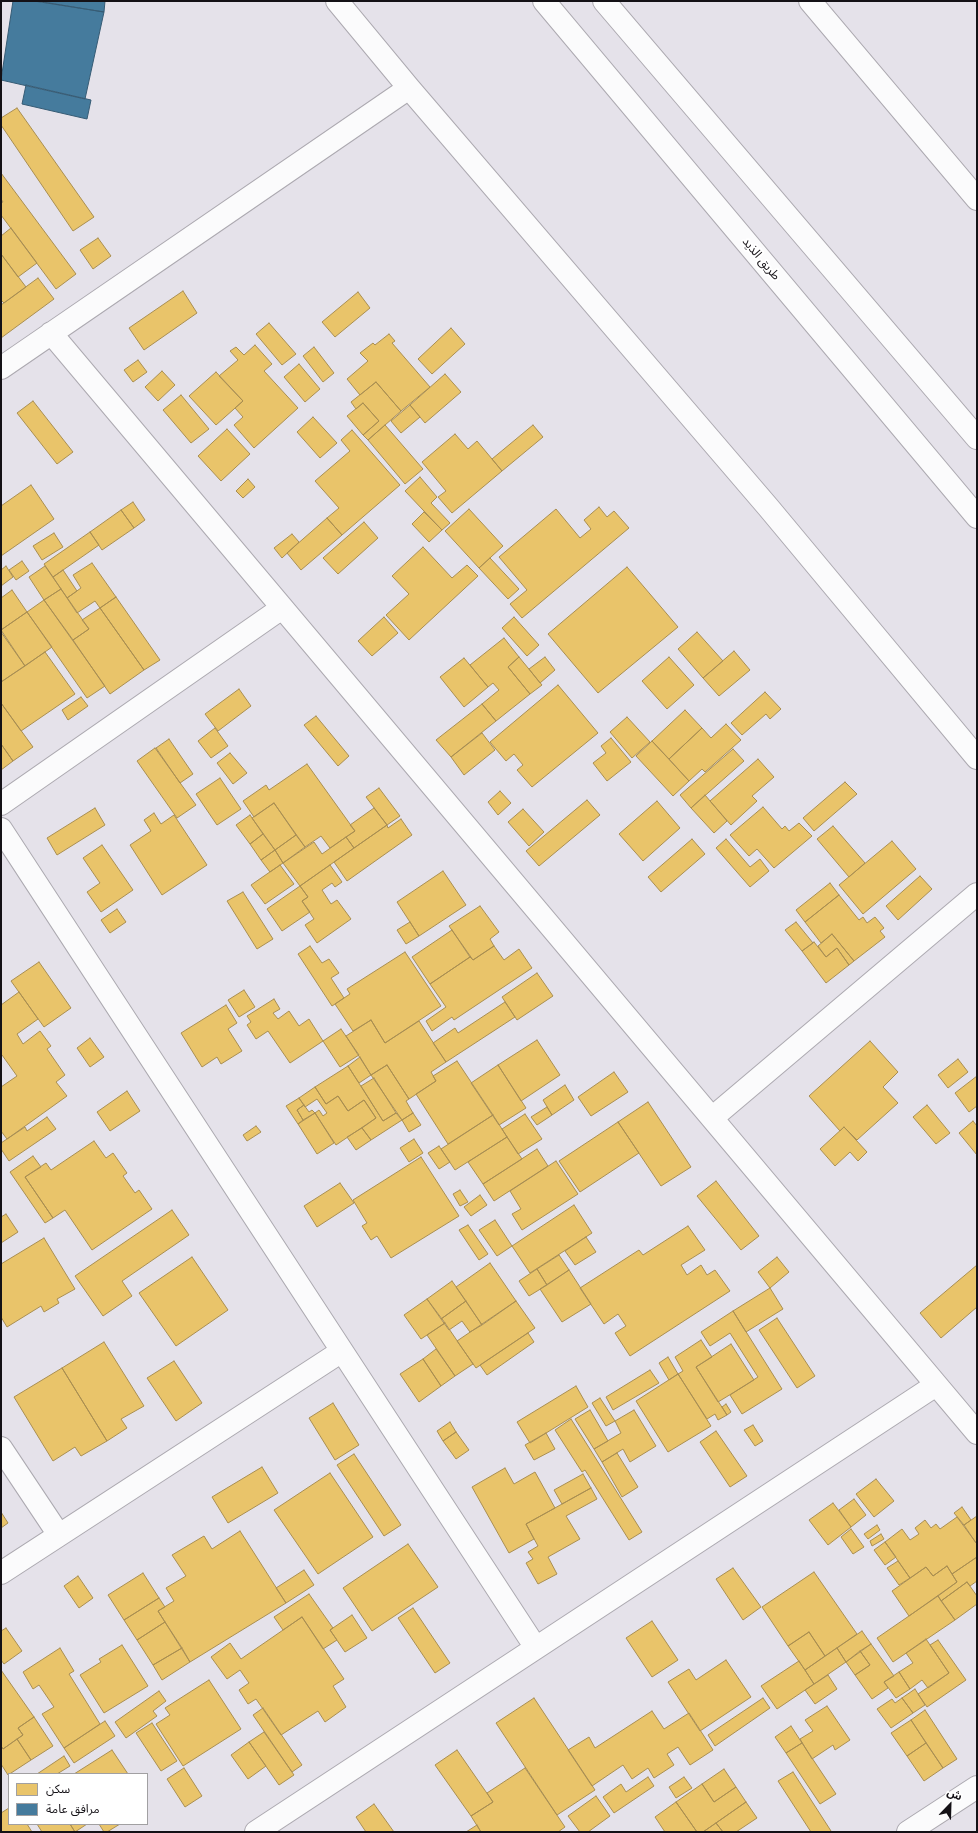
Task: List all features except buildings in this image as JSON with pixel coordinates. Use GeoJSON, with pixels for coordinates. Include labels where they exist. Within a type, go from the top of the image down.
{"type":"FeatureCollection","features":[{"type":"Feature","properties":{"kind":"main road"},"geometry":{"type":"LineString","coordinates":[[337,1],[409,88],[768,507],[977,758]]}},
{"type":"Feature","properties":{"kind":"main road","name":"طريق الذيد"},"geometry":{"type":"LineString","coordinates":[[544,1],[977,517]]}},
{"type":"Feature","properties":{"kind":"main road"},"geometry":{"type":"LineString","coordinates":[[604,1],[977,438]]}},
{"type":"Feature","properties":{"kind":"main road"},"geometry":{"type":"LineString","coordinates":[[810,1],[977,199]]}},
{"type":"Feature","properties":{"kind":"main road"},"geometry":{"type":"LineString","coordinates":[[1,368],[409,88]]}},
{"type":"Feature","properties":{"kind":"main road"},"geometry":{"type":"LineString","coordinates":[[51,333],[977,1433]]}},
{"type":"Feature","properties":{"kind":"main road"},"geometry":{"type":"LineString","coordinates":[[1,804],[282,608]]}},
{"type":"Feature","properties":{"kind":"main road"},"geometry":{"type":"LineString","coordinates":[[1,829],[536,1648]]}},
{"type":"Feature","properties":{"kind":"main road"},"geometry":{"type":"LineString","coordinates":[[712,1118],[977,894]]}},
{"type":"Feature","properties":{"kind":"main road"},"geometry":{"type":"LineString","coordinates":[[1,1573],[342,1351]]}},
{"type":"Feature","properties":{"kind":"main road"},"geometry":{"type":"LineString","coordinates":[[256,1832],[936,1385]]}},
{"type":"Feature","properties":{"kind":"main road"},"geometry":{"type":"LineString","coordinates":[[1,1448],[59,1535]]}},
{"type":"Feature","properties":{"kind":"main road"},"geometry":{"type":"LineString","coordinates":[[908,1832],[977,1787]]}}]}
